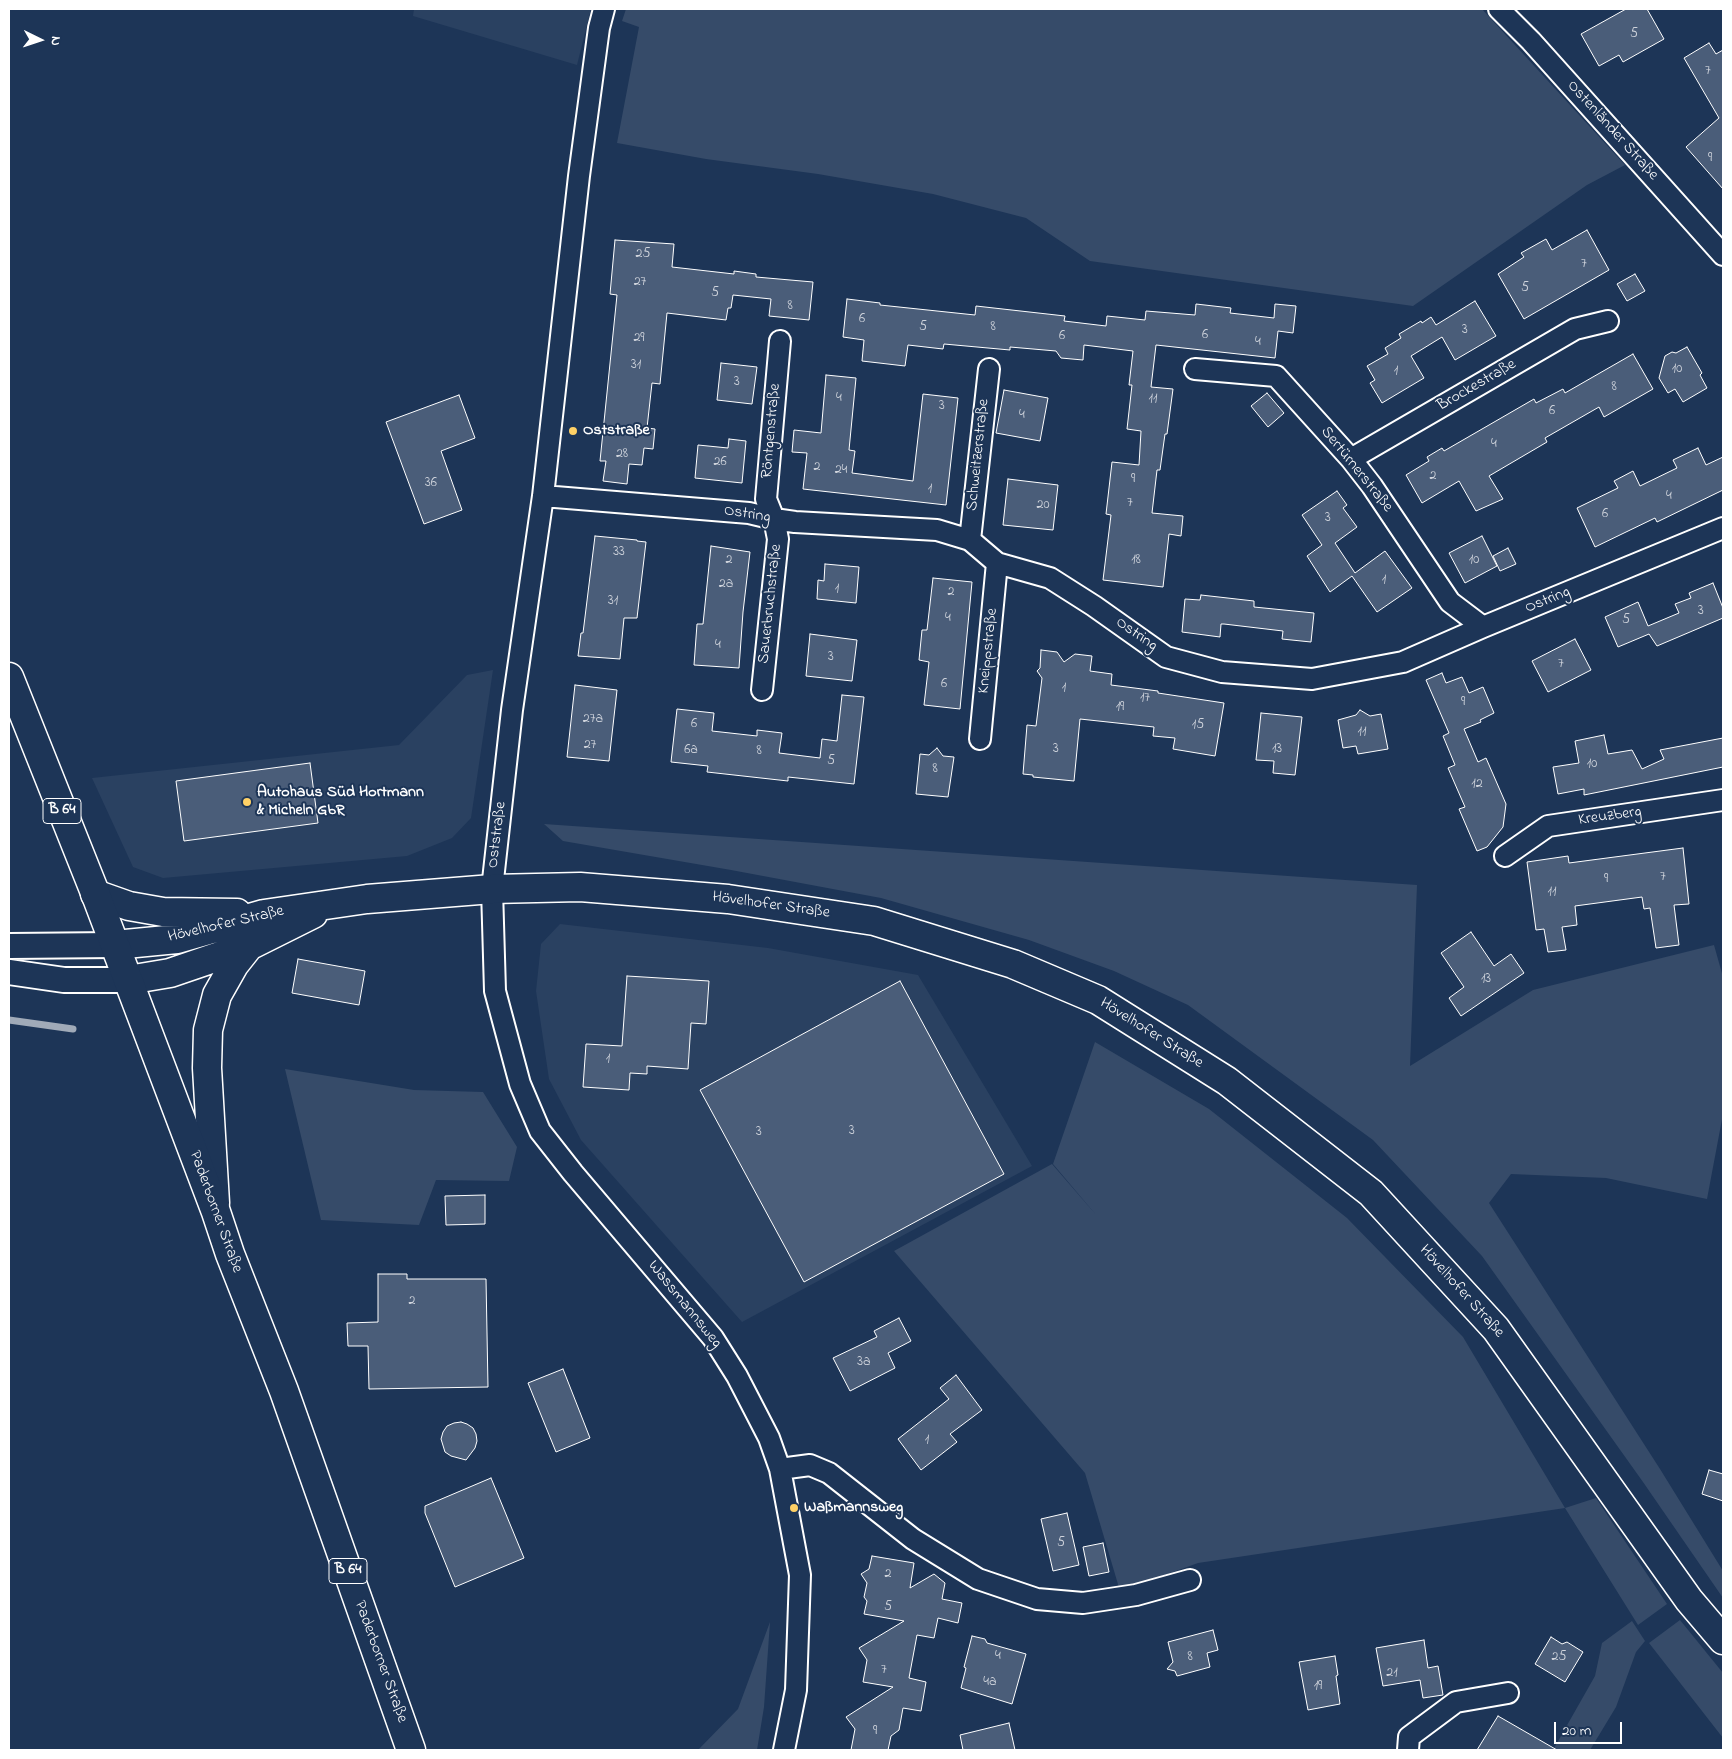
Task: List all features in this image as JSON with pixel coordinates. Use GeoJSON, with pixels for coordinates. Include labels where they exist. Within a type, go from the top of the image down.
{"type":"FeatureCollection","features":[{"type":"Feature","properties":{"kind":"main road","name":"Paderborner Straße"},"geometry":{"type":"LineString","coordinates":[[9,677],[115,945],[216,1212],[230,1254],[290,1410],[411,1750]]}},
{"type":"Feature","properties":{"kind":"main road","name":"Hövelhofer Straße"},"geometry":{"type":"LineString","coordinates":[[115,945],[177,939],[264,914],[337,903],[492,889],[580,887],[728,899],[874,921],[1013,964],[1098,1000],[1227,1081],[1371,1192],[1496,1328],[1689,1600],[1723,1640]]}},
{"type":"Feature","properties":{"kind":"main road"},"geometry":{"type":"LineString","coordinates":[[95,894],[129,906],[163,912],[264,914]]}},
{"type":"Feature","properties":{"kind":"main road","name":"Hövelhofer Straße"},"geometry":{"type":"LineString","coordinates":[[128,980],[170,973],[249,946],[337,903]]}},
{"type":"Feature","properties":{"kind":"main road"},"geometry":{"type":"LineString","coordinates":[[216,1212],[207,1068],[208,1030],[217,995],[234,964],[249,946]]}},
{"type":"Feature","properties":{"kind":"street","name":"Oststraße"},"geometry":{"type":"LineString","coordinates":[[492,889],[512,710],[543,496],[579,176],[599,28],[604,9]]}},
{"type":"Feature","properties":{"kind":"street","name":"Ostenländer Straße"},"geometry":{"type":"LineString","coordinates":[[1500,9],[1723,255]]}},
{"type":"Feature","properties":{"kind":"street","name":"Brockestraße"},"geometry":{"type":"LineString","coordinates":[[1351,459],[1575,329],[1608,321]]}},
{"type":"Feature","properties":{"kind":"street","name":"Röntgenstraße"},"geometry":{"type":"LineString","coordinates":[[774,519],[766,499],[780,341]]}},
{"type":"Feature","properties":{"kind":"street","name":"Sertürnerstraße"},"geometry":{"type":"LineString","coordinates":[[1195,368],[1276,376],[1351,459],[1372,486],[1450,602],[1483,627]]}},
{"type":"Feature","properties":{"kind":"street","name":"Schweitzerstraße"},"geometry":{"type":"LineString","coordinates":[[970,540],[988,370]]}},
{"type":"Feature","properties":{"kind":"street","name":"Ostring"},"geometry":{"type":"LineString","coordinates":[[543,496],[749,513],[795,522],[937,530],[970,540],[997,563],[1050,578],[1094,606],[1166,657],[1222,672],[1312,679],[1403,662],[1723,528]]}},
{"type":"Feature","properties":{"kind":"street","name":"Sauerbruchstraße"},"geometry":{"type":"LineString","coordinates":[[762,690],[778,539],[774,519]]}},
{"type":"Feature","properties":{"kind":"street","name":"Kneippstraße"},"geometry":{"type":"LineString","coordinates":[[980,739],[997,563]]}},
{"type":"Feature","properties":{"kind":"street","name":"Kreuzberg"},"geometry":{"type":"LineString","coordinates":[[1505,856],[1548,826],[1723,800]]}},
{"type":"Feature","properties":{"kind":"street","name":"Wassmannsweg"},"geometry":{"type":"LineString","coordinates":[[492,889],[495,991],[520,1084],[540,1131],[573,1173],[713,1338],[757,1412],[780,1469],[800,1575],[796,1690],[784,1750]]}},
{"type":"Feature","properties":{"kind":"street"},"geometry":{"type":"LineString","coordinates":[[9,946],[115,945]]}},
{"type":"Feature","properties":{"kind":"street"},"geometry":{"type":"LineString","coordinates":[[9,972],[64,980],[128,980]]}},
{"type":"Feature","properties":{"kind":"street"},"geometry":{"type":"LineString","coordinates":[[780,1469],[810,1465],[829,1473],[913,1539],[978,1579],[1037,1600],[1083,1603],[1136,1595],[1190,1580]]}},
{"type":"Feature","properties":{"kind":"street"},"geometry":{"type":"LineString","coordinates":[[1408,1750],[1409,1737],[1456,1702],[1508,1693]]}},
{"type":"Feature","properties":{"kind":"shaded area"},"geometry":{"type":"Polygon","coordinates":[[[414,9],[591,9],[577,65],[413,16],[414,9]]]}},
{"type":"Feature","properties":{"kind":"shaded area"},"geometry":{"type":"Polygon","coordinates":[[[626,9],[1482,9],[1625,165],[1587,185],[1413,306],[1090,261],[1026,218],[933,194],[818,174],[706,159],[617,143],[639,27],[622,21],[626,9]]]}},
{"type":"Feature","properties":{"kind":"shaded area"},"geometry":{"type":"Polygon","coordinates":[[[493,670],[471,818],[452,838],[407,856],[163,878],[133,867],[92,778],[399,745],[467,675],[493,670]]]}},
{"type":"Feature","properties":{"kind":"shaded area"},"geometry":{"type":"Polygon","coordinates":[[[544,824],[1417,885],[1410,1066],[1533,990],[1714,945],[1723,977],[1723,1114],[1707,1199],[1606,1178],[1511,1174],[1489,1203],[1660,1469],[1723,1571],[1723,1598],[1482,1256],[1373,1140],[1188,1005],[1114,971],[1029,940],[881,898],[563,841],[544,824]]]}},
{"type":"Feature","properties":{"kind":"shaded area"},"geometry":{"type":"Polygon","coordinates":[[[560,924],[768,948],[918,975],[1032,1166],[742,1322],[581,1140],[549,1079],[536,991],[541,944],[560,924]]]}},
{"type":"Feature","properties":{"kind":"shaded area"},"geometry":{"type":"Polygon","coordinates":[[[1095,1042],[1209,1109],[1347,1218],[1463,1337],[1565,1508],[1198,1563],[1120,1591],[1085,1473],[894,1251],[1052,1164],[1097,1216],[1053,1164],[1095,1042]]]}},
{"type":"Feature","properties":{"kind":"shaded area"},"geometry":{"type":"Polygon","coordinates":[[[285,1069],[414,1090],[483,1092],[517,1147],[509,1181],[436,1180],[419,1225],[321,1220],[285,1069]]]}},
{"type":"Feature","properties":{"kind":"shaded area"},"geometry":{"type":"Polygon","coordinates":[[[1596,1498],[1667,1604],[1638,1625],[1565,1508],[1596,1498]]]}},
{"type":"Feature","properties":{"kind":"shaded area"},"geometry":{"type":"Polygon","coordinates":[[[1680,1620],[1723,1673],[1723,1738],[1649,1643],[1680,1620]]]}},
{"type":"Feature","properties":{"kind":"shaded area"},"geometry":{"type":"Polygon","coordinates":[[[1632,1621],[1645,1641],[1636,1652],[1616,1707],[1590,1750],[1553,1750],[1595,1676],[1602,1643],[1632,1621]]]}},
{"type":"Feature","properties":{"kind":"shaded area"},"geometry":{"type":"Polygon","coordinates":[[[770,1622],[764,1707],[757,1750],[698,1750],[738,1709],[770,1622]]]}},
{"type":"Feature","properties":{"kind":"building"},"geometry":{"type":"Polygon","coordinates":[[[1626,9],[1647,9],[1664,39],[1623,62],[1619,55],[1599,66],[1581,34],[1626,9]]]}},
{"type":"Feature","properties":{"kind":"building"},"geometry":{"type":"Polygon","coordinates":[[[1709,43],[1716,54],[1723,50],[1723,189],[1686,147],[1719,118],[1684,58],[1709,43]]]}},
{"type":"Feature","properties":{"kind":"building"},"geometry":{"type":"Polygon","coordinates":[[[1587,230],[1609,270],[1524,319],[1498,274],[1524,257],[1521,253],[1546,239],[1552,250],[1587,230]]]}},
{"type":"Feature","properties":{"kind":"building"},"geometry":{"type":"Polygon","coordinates":[[[615,240],[674,244],[672,267],[734,274],[734,271],[756,274],[756,277],[813,282],[809,320],[769,316],[771,299],[733,295],[731,308],[728,308],[726,320],[667,313],[660,384],[652,383],[647,428],[655,429],[653,449],[644,448],[642,465],[629,464],[627,484],[603,481],[606,461],[600,461],[617,295],[610,294],[615,240]]]}},
{"type":"Feature","properties":{"kind":"building"},"geometry":{"type":"Polygon","coordinates":[[[1635,274],[1645,291],[1627,301],[1617,284],[1635,274]]]}},
{"type":"Feature","properties":{"kind":"building"},"geometry":{"type":"Polygon","coordinates":[[[847,299],[880,303],[880,305],[975,315],[976,306],[1065,316],[1064,321],[1106,326],[1107,316],[1145,320],[1146,311],[1195,315],[1196,304],[1231,308],[1230,313],[1274,318],[1275,304],[1296,306],[1293,333],[1278,331],[1275,358],[1156,345],[1151,387],[1173,389],[1160,470],[1157,470],[1152,513],[1183,516],[1181,536],[1169,534],[1163,587],[1103,580],[1111,515],[1106,514],[1112,462],[1139,465],[1141,431],[1127,429],[1132,385],[1129,385],[1133,351],[1084,345],[1083,360],[1061,358],[1056,351],[1010,347],[1010,350],[944,344],[943,349],[908,345],[905,366],[862,361],[864,340],[843,337],[847,299]]]}},
{"type":"Feature","properties":{"kind":"building"},"geometry":{"type":"Polygon","coordinates":[[[1475,301],[1496,336],[1455,360],[1442,337],[1411,356],[1424,378],[1382,403],[1370,383],[1375,380],[1367,366],[1388,354],[1385,348],[1401,338],[1399,334],[1431,317],[1436,325],[1475,301]]]}},
{"type":"Feature","properties":{"kind":"building"},"geometry":{"type":"Polygon","coordinates":[[[1687,347],[1702,373],[1700,375],[1707,388],[1683,402],[1675,389],[1668,393],[1659,378],[1665,356],[1687,347]]]}},
{"type":"Feature","properties":{"kind":"building"},"geometry":{"type":"Polygon","coordinates":[[[1633,354],[1653,389],[1604,417],[1599,407],[1545,438],[1547,442],[1489,476],[1503,499],[1476,511],[1459,481],[1422,503],[1406,475],[1429,461],[1427,457],[1442,448],[1444,451],[1534,399],[1536,403],[1563,389],[1565,393],[1633,354]]]}},
{"type":"Feature","properties":{"kind":"building"},"geometry":{"type":"Polygon","coordinates":[[[721,363],[757,367],[752,404],[717,400],[721,363]]]}},
{"type":"Feature","properties":{"kind":"building"},"geometry":{"type":"Polygon","coordinates":[[[826,375],[856,378],[849,450],[855,451],[852,473],[913,481],[923,394],[958,398],[946,505],[803,489],[807,453],[792,452],[794,430],[821,433],[826,375]]]}},
{"type":"Feature","properties":{"kind":"building"},"geometry":{"type":"Polygon","coordinates":[[[1004,390],[1048,398],[1040,441],[996,433],[1004,390]]]}},
{"type":"Feature","properties":{"kind":"building"},"geometry":{"type":"Polygon","coordinates":[[[1267,393],[1284,413],[1268,427],[1251,406],[1267,393]]]}},
{"type":"Feature","properties":{"kind":"building"},"geometry":{"type":"Polygon","coordinates":[[[459,395],[475,438],[441,451],[462,510],[424,524],[386,422],[459,395]]]}},
{"type":"Feature","properties":{"kind":"building"},"geometry":{"type":"Polygon","coordinates":[[[729,439],[746,441],[742,483],[695,478],[698,445],[728,448],[729,439]]]}},
{"type":"Feature","properties":{"kind":"building"},"geometry":{"type":"Polygon","coordinates":[[[1698,448],[1706,465],[1723,457],[1723,490],[1657,522],[1655,518],[1595,547],[1577,508],[1618,488],[1614,481],[1633,471],[1640,486],[1677,468],[1673,460],[1698,448]]]}},
{"type":"Feature","properties":{"kind":"building"},"geometry":{"type":"Polygon","coordinates":[[[1008,479],[1058,485],[1053,530],[1003,525],[1008,479]]]}},
{"type":"Feature","properties":{"kind":"building"},"geometry":{"type":"Polygon","coordinates":[[[1337,491],[1347,505],[1343,508],[1357,527],[1335,543],[1355,573],[1385,551],[1412,588],[1377,612],[1352,576],[1330,592],[1307,556],[1322,545],[1302,515],[1337,491]]]}},
{"type":"Feature","properties":{"kind":"building"},"geometry":{"type":"Polygon","coordinates":[[[595,536],[646,542],[637,618],[624,618],[620,659],[578,656],[581,633],[583,633],[595,536]]]}},
{"type":"Feature","properties":{"kind":"building"},"geometry":{"type":"Polygon","coordinates":[[[1482,536],[1497,566],[1465,583],[1449,553],[1482,536]]]}},
{"type":"Feature","properties":{"kind":"building"},"geometry":{"type":"Polygon","coordinates":[[[711,546],[750,552],[739,668],[694,665],[697,624],[703,624],[711,546]]]}},
{"type":"Feature","properties":{"kind":"building"},"geometry":{"type":"Polygon","coordinates":[[[1508,548],[1516,564],[1500,571],[1493,556],[1508,548]]]}},
{"type":"Feature","properties":{"kind":"building"},"geometry":{"type":"Polygon","coordinates":[[[825,564],[859,567],[856,603],[817,599],[818,580],[824,581],[825,564]]]}},
{"type":"Feature","properties":{"kind":"building"},"geometry":{"type":"Polygon","coordinates":[[[933,578],[972,582],[960,709],[924,705],[929,662],[919,660],[922,630],[927,630],[933,578]]]}},
{"type":"Feature","properties":{"kind":"building"},"geometry":{"type":"Polygon","coordinates":[[[1713,583],[1723,608],[1723,618],[1657,646],[1649,634],[1618,647],[1605,617],[1638,602],[1648,626],[1679,613],[1675,604],[1691,598],[1689,593],[1713,583]]]}},
{"type":"Feature","properties":{"kind":"building"},"geometry":{"type":"Polygon","coordinates":[[[1201,595],[1254,601],[1254,607],[1314,613],[1311,642],[1282,639],[1283,631],[1224,624],[1221,624],[1220,637],[1182,632],[1185,599],[1200,600],[1201,595]]]}},
{"type":"Feature","properties":{"kind":"building"},"geometry":{"type":"Polygon","coordinates":[[[810,634],[857,640],[852,681],[806,676],[810,634]]]}},
{"type":"Feature","properties":{"kind":"building"},"geometry":{"type":"Polygon","coordinates":[[[1575,639],[1591,670],[1548,692],[1532,661],[1575,639]]]}},
{"type":"Feature","properties":{"kind":"building"},"geometry":{"type":"Polygon","coordinates":[[[1041,650],[1057,652],[1064,662],[1075,654],[1092,656],[1090,671],[1112,674],[1111,685],[1224,703],[1215,756],[1173,749],[1175,738],[1153,736],[1154,727],[1080,719],[1074,781],[1033,777],[1033,775],[1023,774],[1027,725],[1036,726],[1042,678],[1037,671],[1040,668],[1041,650]]]}},
{"type":"Feature","properties":{"kind":"building"},"geometry":{"type":"Polygon","coordinates":[[[1442,673],[1446,683],[1462,677],[1469,693],[1483,687],[1494,713],[1480,720],[1481,722],[1464,729],[1478,762],[1486,758],[1506,804],[1503,827],[1487,847],[1477,851],[1459,809],[1465,807],[1448,768],[1455,765],[1443,736],[1449,733],[1426,680],[1442,673]]]}},
{"type":"Feature","properties":{"kind":"building"},"geometry":{"type":"Polygon","coordinates":[[[575,685],[617,690],[609,761],[567,757],[575,685]]]}},
{"type":"Feature","properties":{"kind":"building"},"geometry":{"type":"Polygon","coordinates":[[[842,695],[864,697],[854,784],[788,777],[788,781],[707,772],[708,766],[671,762],[677,709],[714,713],[712,731],[757,736],[757,730],[782,733],[779,753],[820,758],[822,739],[837,741],[842,695]]]}},
{"type":"Feature","properties":{"kind":"building"},"geometry":{"type":"Polygon","coordinates":[[[1360,710],[1370,716],[1381,714],[1388,749],[1358,754],[1356,746],[1343,748],[1338,720],[1356,715],[1360,710]]]}},
{"type":"Feature","properties":{"kind":"building"},"geometry":{"type":"Polygon","coordinates":[[[1261,713],[1302,717],[1295,775],[1273,773],[1274,761],[1256,760],[1261,713]]]}},
{"type":"Feature","properties":{"kind":"building"},"geometry":{"type":"Polygon","coordinates":[[[1604,735],[1608,754],[1632,750],[1642,769],[1664,759],[1660,750],[1723,738],[1723,767],[1584,795],[1584,789],[1558,794],[1553,767],[1579,763],[1575,741],[1604,735]]]}},
{"type":"Feature","properties":{"kind":"building"},"geometry":{"type":"Polygon","coordinates":[[[937,748],[943,756],[954,757],[948,797],[916,794],[920,754],[929,755],[937,748]]]}},
{"type":"Feature","properties":{"kind":"building","name":"Autohaus Süd Hortmann & Micheln GbR"},"geometry":{"type":"Polygon","coordinates":[[[310,763],[318,823],[184,841],[176,781],[310,763]]]}},
{"type":"Feature","properties":{"kind":"building"},"geometry":{"type":"Polygon","coordinates":[[[1683,848],[1689,904],[1674,905],[1679,945],[1656,948],[1650,908],[1644,909],[1642,897],[1575,906],[1577,925],[1562,927],[1566,950],[1548,952],[1544,929],[1536,930],[1527,862],[1568,856],[1569,863],[1683,848]]]}},
{"type":"Feature","properties":{"kind":"building"},"geometry":{"type":"Polygon","coordinates":[[[1471,932],[1494,966],[1511,954],[1524,973],[1461,1016],[1449,998],[1464,987],[1441,953],[1471,932]]]}},
{"type":"Feature","properties":{"kind":"building"},"geometry":{"type":"Polygon","coordinates":[[[298,959],[365,971],[359,1005],[292,993],[298,959]]]}},
{"type":"Feature","properties":{"kind":"building"},"geometry":{"type":"Polygon","coordinates":[[[627,976],[709,981],[706,1024],[691,1023],[688,1069],[647,1066],[647,1074],[630,1073],[629,1090],[583,1087],[586,1044],[622,1046],[627,976]]]}},
{"type":"Feature","properties":{"kind":"building"},"geometry":{"type":"Polygon","coordinates":[[[900,981],[1004,1174],[804,1282],[700,1090],[900,981]]]}},
{"type":"Feature","properties":{"kind":"building"},"geometry":{"type":"Polygon","coordinates":[[[485,1195],[485,1224],[446,1225],[445,1196],[485,1195]]]}},
{"type":"Feature","properties":{"kind":"building"},"geometry":{"type":"Polygon","coordinates":[[[378,1274],[407,1274],[407,1279],[486,1279],[488,1387],[369,1389],[368,1346],[348,1346],[347,1323],[378,1322],[378,1274]]]}},
{"type":"Feature","properties":{"kind":"building"},"geometry":{"type":"Polygon","coordinates":[[[899,1318],[911,1341],[888,1353],[895,1368],[850,1391],[833,1358],[877,1337],[874,1331],[899,1318]]]}},
{"type":"Feature","properties":{"kind":"building"},"geometry":{"type":"Polygon","coordinates":[[[563,1369],[590,1438],[556,1452],[528,1383],[563,1369]]]}},
{"type":"Feature","properties":{"kind":"building"},"geometry":{"type":"Polygon","coordinates":[[[956,1375],[982,1410],[950,1434],[957,1442],[921,1470],[898,1439],[949,1399],[940,1388],[956,1375]]]}},
{"type":"Feature","properties":{"kind":"building"},"geometry":{"type":"Polygon","coordinates":[[[461,1422],[473,1428],[477,1441],[475,1448],[466,1460],[451,1456],[445,1452],[441,1439],[447,1426],[461,1422]]]}},
{"type":"Feature","properties":{"kind":"building"},"geometry":{"type":"Polygon","coordinates":[[[1709,1470],[1723,1474],[1723,1501],[1702,1494],[1709,1470]]]}},
{"type":"Feature","properties":{"kind":"building"},"geometry":{"type":"Polygon","coordinates":[[[491,1478],[524,1558],[455,1587],[425,1513],[425,1506],[491,1478]]]}},
{"type":"Feature","properties":{"kind":"building"},"geometry":{"type":"Polygon","coordinates":[[[1067,1513],[1079,1565],[1053,1571],[1041,1519],[1067,1513]]]}},
{"type":"Feature","properties":{"kind":"building"},"geometry":{"type":"Polygon","coordinates":[[[1103,1543],[1109,1572],[1089,1576],[1083,1547],[1103,1543]]]}},
{"type":"Feature","properties":{"kind":"building"},"geometry":{"type":"Polygon","coordinates":[[[872,1556],[914,1563],[910,1588],[934,1574],[945,1583],[942,1599],[962,1603],[958,1623],[938,1618],[934,1638],[917,1635],[909,1678],[926,1682],[921,1711],[903,1708],[899,1730],[891,1736],[888,1750],[851,1750],[855,1729],[846,1717],[893,1687],[863,1682],[867,1660],[859,1648],[904,1621],[864,1614],[867,1601],[864,1597],[867,1583],[861,1574],[869,1569],[872,1556]]]}},
{"type":"Feature","properties":{"kind":"building"},"geometry":{"type":"Polygon","coordinates":[[[1213,1630],[1218,1650],[1207,1653],[1210,1667],[1177,1676],[1175,1671],[1167,1669],[1173,1662],[1168,1642],[1213,1630]]]}},
{"type":"Feature","properties":{"kind":"building"},"geometry":{"type":"Polygon","coordinates":[[[972,1636],[985,1639],[987,1643],[1026,1654],[1012,1704],[961,1688],[972,1636]]]}},
{"type":"Feature","properties":{"kind":"building"},"geometry":{"type":"Polygon","coordinates":[[[1551,1637],[1562,1644],[1567,1642],[1583,1652],[1565,1682],[1535,1664],[1551,1637]]]}},
{"type":"Feature","properties":{"kind":"building"},"geometry":{"type":"Polygon","coordinates":[[[1424,1640],[1428,1668],[1438,1666],[1443,1695],[1423,1698],[1420,1680],[1383,1686],[1376,1648],[1424,1640]]]}},
{"type":"Feature","properties":{"kind":"building"},"geometry":{"type":"Polygon","coordinates":[[[1335,1656],[1340,1704],[1308,1710],[1299,1662],[1335,1656]]]}},
{"type":"Feature","properties":{"kind":"building"},"geometry":{"type":"Polygon","coordinates":[[[1498,1716],[1557,1750],[1477,1750],[1498,1716]]]}},
{"type":"Feature","properties":{"kind":"building"},"geometry":{"type":"Polygon","coordinates":[[[1009,1723],[1015,1750],[963,1750],[960,1735],[1009,1723]]]}},
{"type":"Feature","properties":{"kind":"waterway"},"geometry":{"type":"LineString","coordinates":[[9,1020],[73,1029]]}},
{"type":"Feature","properties":{"kind":"place","name":"Oststraße"},"geometry":{"type":"Point","coordinates":[573,431]}},
{"type":"Feature","properties":{"kind":"place","name":"Autohaus Süd Hortmann & Micheln GbR"},"geometry":{"type":"Point","coordinates":[247,802]}},
{"type":"Feature","properties":{"kind":"place","name":"Waßmannsweg"},"geometry":{"type":"Point","coordinates":[794,1508]}}]}
